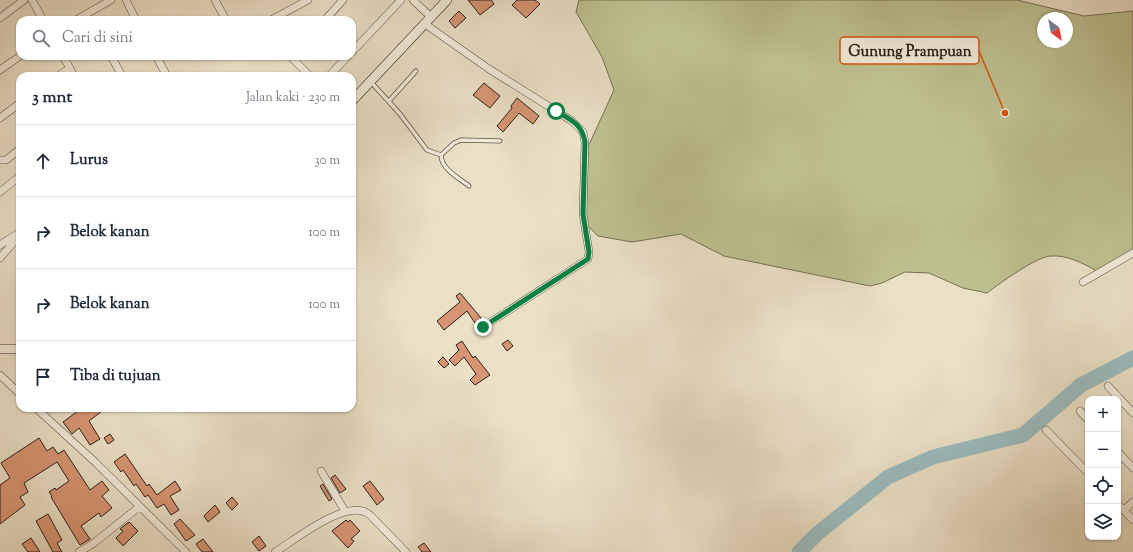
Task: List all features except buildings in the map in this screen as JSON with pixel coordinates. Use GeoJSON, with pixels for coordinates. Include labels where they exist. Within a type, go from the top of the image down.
{"type":"FeatureCollection","features":[{"type":"Feature","properties":{"kind":"street"},"geometry":{"type":"LineString","coordinates":[[0,18],[24,0]]}},
{"type":"Feature","properties":{"kind":"street"},"geometry":{"type":"LineString","coordinates":[[32,0],[41,16]]}},
{"type":"Feature","properties":{"kind":"street"},"geometry":{"type":"LineString","coordinates":[[91,16],[111,0]]}},
{"type":"Feature","properties":{"kind":"street"},"geometry":{"type":"LineString","coordinates":[[126,0],[134,16]]}},
{"type":"Feature","properties":{"kind":"street"},"geometry":{"type":"LineString","coordinates":[[215,0],[224,16]]}},
{"type":"Feature","properties":{"kind":"street"},"geometry":{"type":"LineString","coordinates":[[278,16],[308,0]]}},
{"type":"Feature","properties":{"kind":"street"},"geometry":{"type":"LineString","coordinates":[[329,16],[343,0]]}},
{"type":"Feature","properties":{"kind":"street"},"geometry":{"type":"LineString","coordinates":[[356,48],[401,0]]}},
{"type":"Feature","properties":{"kind":"street"},"geometry":{"type":"LineString","coordinates":[[413,0],[428,20],[489,69],[572,121],[583,132],[585,142],[583,214],[589,252],[588,259],[483,327]]}},
{"type":"Feature","properties":{"kind":"street"},"geometry":{"type":"LineString","coordinates":[[356,97],[447,0]]}},
{"type":"Feature","properties":{"kind":"street"},"geometry":{"type":"LineString","coordinates":[[0,70],[16,59]]}},
{"type":"Feature","properties":{"kind":"street"},"geometry":{"type":"LineString","coordinates":[[65,60],[72,72]]}},
{"type":"Feature","properties":{"kind":"street"},"geometry":{"type":"LineString","coordinates":[[113,60],[120,72]]}},
{"type":"Feature","properties":{"kind":"street"},"geometry":{"type":"LineString","coordinates":[[158,60],[165,72]]}},
{"type":"Feature","properties":{"kind":"street"},"geometry":{"type":"LineString","coordinates":[[294,60],[306,72]]}},
{"type":"Feature","properties":{"kind":"street"},"geometry":{"type":"LineString","coordinates":[[334,72],[344,60]]}},
{"type":"Feature","properties":{"kind":"street"},"geometry":{"type":"LineString","coordinates":[[64,72],[70,68]]}},
{"type":"Feature","properties":{"kind":"street"},"geometry":{"type":"LineString","coordinates":[[0,118],[16,106]]}},
{"type":"Feature","properties":{"kind":"street"},"geometry":{"type":"LineString","coordinates":[[0,160],[6,160],[16,152]]}},
{"type":"Feature","properties":{"kind":"street"},"geometry":{"type":"LineString","coordinates":[[0,192],[16,179]]}},
{"type":"Feature","properties":{"kind":"street"},"geometry":{"type":"LineString","coordinates":[[0,245],[16,234]]}},
{"type":"Feature","properties":{"kind":"street"},"geometry":{"type":"LineString","coordinates":[[0,258],[16,240]]}},
{"type":"Feature","properties":{"kind":"street"},"geometry":{"type":"LineString","coordinates":[[1083,282],[1133,253]]}},
{"type":"Feature","properties":{"kind":"street"},"geometry":{"type":"LineString","coordinates":[[0,349],[16,349]]}},
{"type":"Feature","properties":{"kind":"street"},"geometry":{"type":"LineString","coordinates":[[0,375],[16,390]]}},
{"type":"Feature","properties":{"kind":"street"},"geometry":{"type":"LineString","coordinates":[[1108,386],[1133,413]]}},
{"type":"Feature","properties":{"kind":"street"},"geometry":{"type":"LineString","coordinates":[[1080,411],[1085,417]]}},
{"type":"Feature","properties":{"kind":"street"},"geometry":{"type":"LineString","coordinates":[[40,412],[95,462],[186,552]]}},
{"type":"Feature","properties":{"kind":"street"},"geometry":{"type":"LineString","coordinates":[[1046,430],[1085,470]]}},
{"type":"Feature","properties":{"kind":"street"},"geometry":{"type":"LineString","coordinates":[[1121,455],[1133,468]]}},
{"type":"Feature","properties":{"kind":"street"},"geometry":{"type":"LineString","coordinates":[[321,471],[345,511]]}},
{"type":"Feature","properties":{"kind":"street"},"geometry":{"type":"LineString","coordinates":[[1124,510],[1133,502]]}},
{"type":"Feature","properties":{"kind":"street"},"geometry":{"type":"LineString","coordinates":[[79,552],[94,544],[139,507]]}},
{"type":"Feature","properties":{"kind":"street"},"geometry":{"type":"LineString","coordinates":[[1121,507],[1133,520]]}},
{"type":"Feature","properties":{"kind":"street"},"geometry":{"type":"LineString","coordinates":[[275,552],[315,526],[345,511],[356,509],[366,511],[406,552]]}},
{"type":"Feature","properties":{"kind":"lane"},"geometry":{"type":"LineString","coordinates":[[389,101],[416,71]]}},
{"type":"Feature","properties":{"kind":"lane"},"geometry":{"type":"LineString","coordinates":[[371,81],[389,101],[427,150],[441,155]]}},
{"type":"Feature","properties":{"kind":"lane"},"geometry":{"type":"LineString","coordinates":[[469,186],[445,167],[441,162],[441,155],[454,143],[461,140],[500,141]]}},
{"type":"Feature","properties":{"kind":"green space"},"geometry":{"type":"Polygon","coordinates":[[[579,0],[1017,0],[1067,12],[1037,12],[1037,48],[1073,48],[1073,13],[1084,16],[1133,11],[1133,250],[1097,271],[1069,258],[1057,256],[1045,257],[1018,271],[987,293],[963,288],[929,273],[905,272],[882,283],[870,286],[724,256],[681,234],[632,242],[598,236],[585,223],[588,147],[614,90],[602,57],[576,12],[579,0]]]}},
{"type":"Feature","properties":{"kind":"waterway"},"geometry":{"type":"LineString","coordinates":[[799,552],[818,533],[888,477],[933,457],[1023,435],[1081,385],[1133,358]]}},
{"type":"Feature","properties":{"kind":"place","name":"Gunung Prampuan"},"geometry":{"type":"Point","coordinates":[1005,113]}},
{"type":"Feature","properties":{"kind":"route"},"geometry":{"type":"LineString","coordinates":[[483,327],[570,269],[581,265],[588,259],[589,252],[583,214],[585,142],[583,132],[577,125],[556,111]]}}]}
